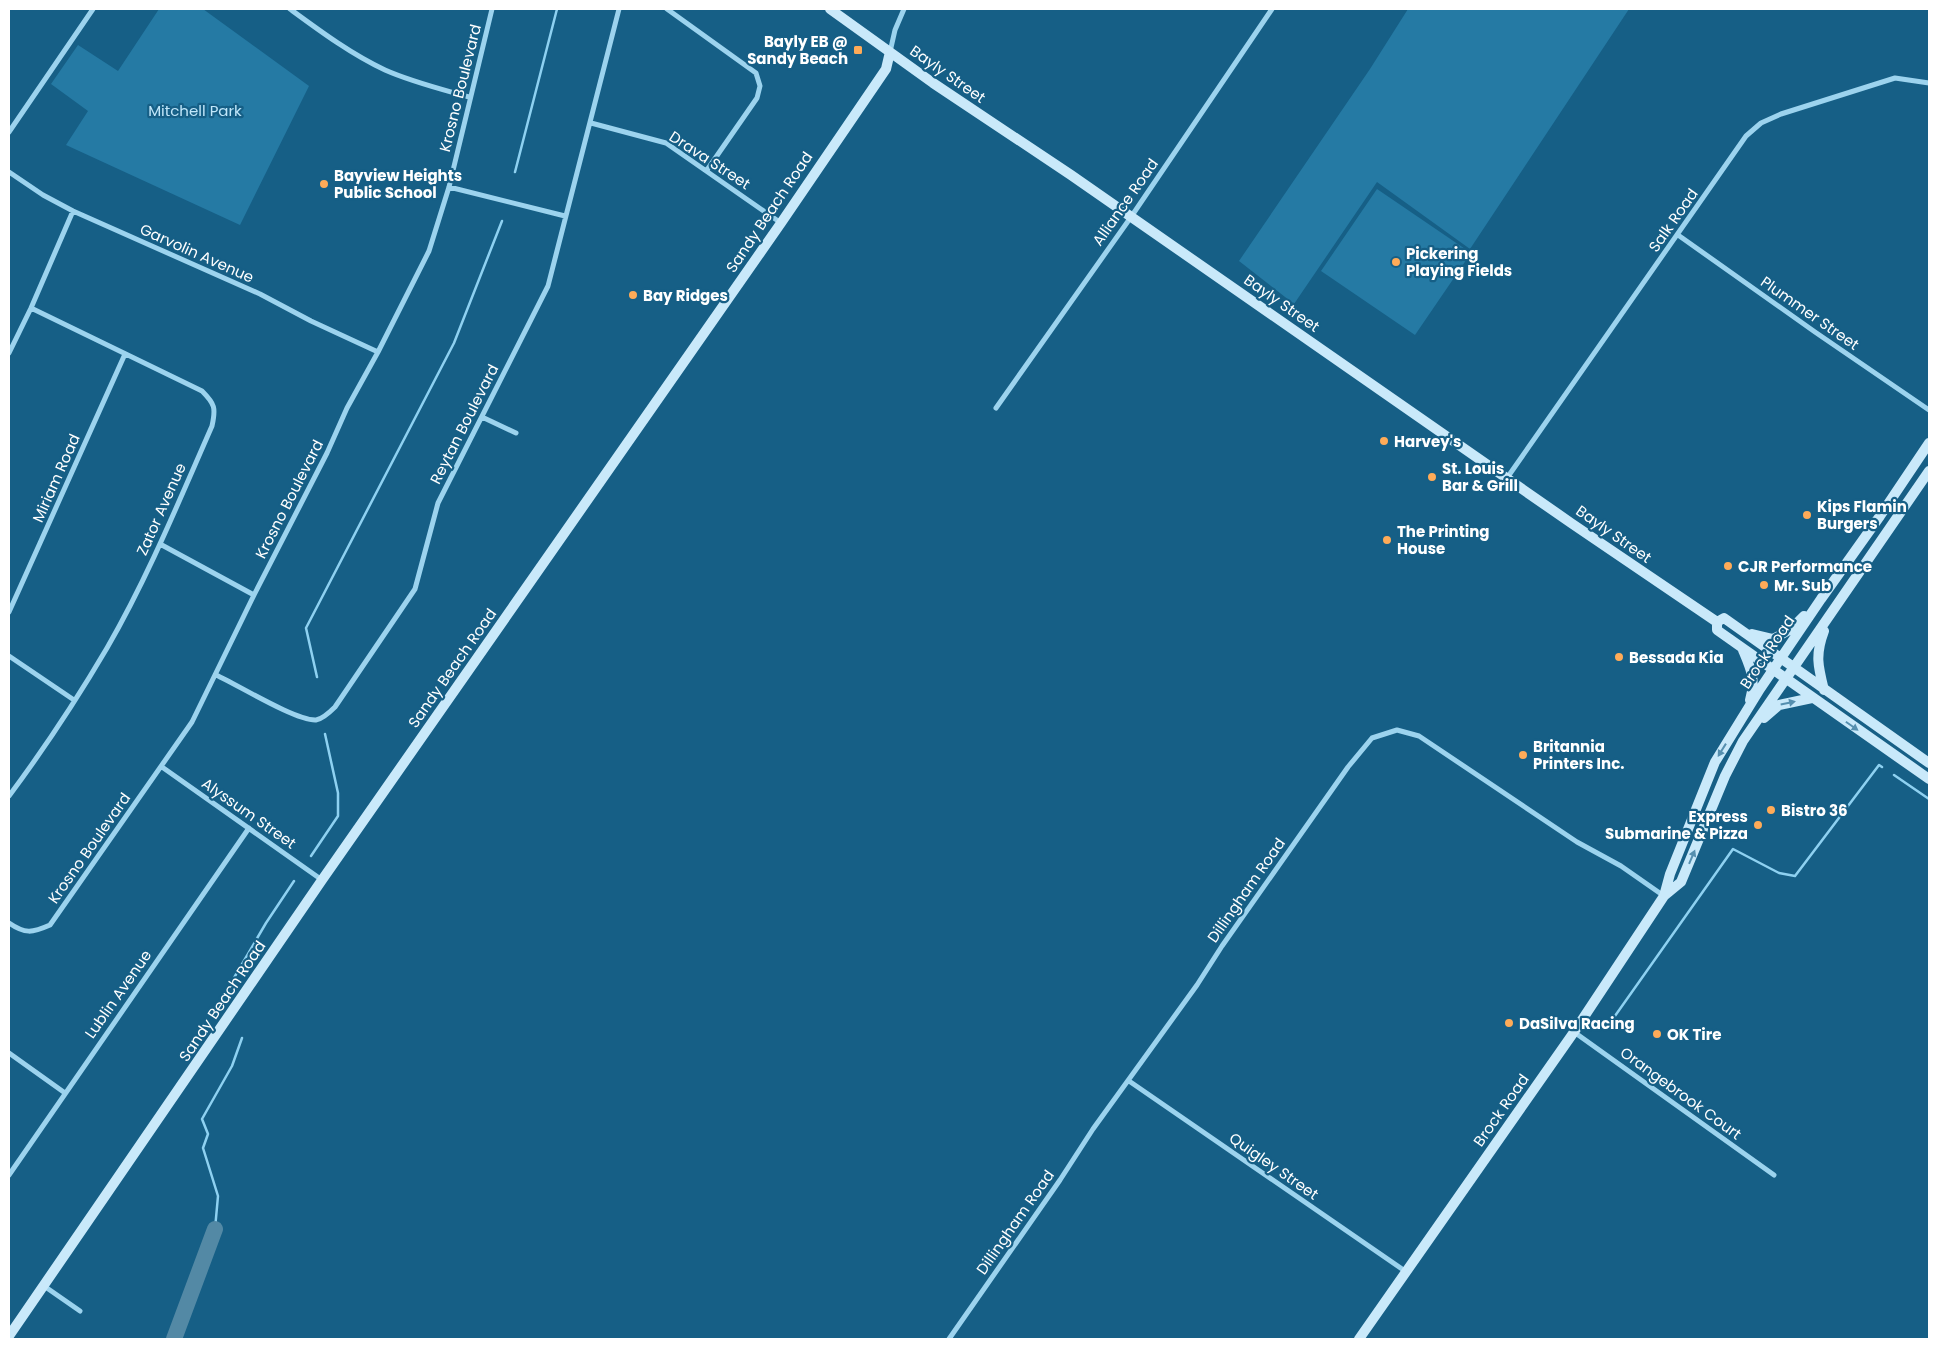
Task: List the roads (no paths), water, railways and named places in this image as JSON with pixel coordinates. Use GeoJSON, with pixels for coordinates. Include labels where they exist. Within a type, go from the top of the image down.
{"type":"FeatureCollection","features":[{"type":"Feature","properties":{"kind":"main road","name":"Bayly Street"},"geometry":{"type":"LineString","coordinates":[[830,9],[1716,622],[1717,630],[1785,680],[1929,779]]}},
{"type":"Feature","properties":{"kind":"main road","name":"Sandy Beach Road"},"geometry":{"type":"LineString","coordinates":[[9,1336],[322,880],[781,223],[886,69],[890,52]]}},
{"type":"Feature","properties":{"kind":"main road","name":"Brock Road"},"geometry":{"type":"LineString","coordinates":[[1664,896],[1670,874],[1715,762],[1781,658],[1929,442]]}},
{"type":"Feature","properties":{"kind":"main road","name":"Brock Road"},"geometry":{"type":"LineString","coordinates":[[1359,1339],[1574,1032],[1664,896],[1681,882],[1725,776],[1743,741],[1929,471]]}},
{"type":"Feature","properties":{"kind":"main road"},"geometry":{"type":"LineString","coordinates":[[1744,632],[1772,639],[1791,629],[1821,599]]}},
{"type":"Feature","properties":{"kind":"main road"},"geometry":{"type":"LineString","coordinates":[[1824,690],[1818,668],[1818,648],[1832,611]]}},
{"type":"Feature","properties":{"kind":"main road","name":"Bayly Street"},"geometry":{"type":"LineString","coordinates":[[1716,622],[1724,618],[1929,763]]}},
{"type":"Feature","properties":{"kind":"main road"},"geometry":{"type":"LineString","coordinates":[[1742,648],[1753,673],[1753,691],[1748,708]]}},
{"type":"Feature","properties":{"kind":"main road"},"geometry":{"type":"LineString","coordinates":[[1743,741],[1779,705],[1812,698]]}},
{"type":"Feature","properties":{"kind":"street"},"geometry":{"type":"LineString","coordinates":[[9,132],[92,9]]}},
{"type":"Feature","properties":{"kind":"street"},"geometry":{"type":"LineString","coordinates":[[290,9],[355,54],[386,70],[423,85],[469,97]]}},
{"type":"Feature","properties":{"kind":"street","name":"Krosno Boulevard"},"geometry":{"type":"LineString","coordinates":[[9,923],[20,931],[37,931],[50,925],[192,722],[254,594],[327,453],[347,408],[378,352],[429,251],[449,187],[469,97],[492,9]]}},
{"type":"Feature","properties":{"kind":"street","name":"Reytan Boulevard"},"geometry":{"type":"LineString","coordinates":[[216,674],[299,718],[317,720],[327,715],[335,707],[415,589],[438,503],[548,286],[619,9]]}},
{"type":"Feature","properties":{"kind":"street"},"geometry":{"type":"LineString","coordinates":[[667,9],[756,74],[760,86],[757,98],[707,170]]}},
{"type":"Feature","properties":{"kind":"street","name":"Sandy Beach Road"},"geometry":{"type":"LineString","coordinates":[[890,52],[895,30],[904,9]]}},
{"type":"Feature","properties":{"kind":"street","name":"Alliance Road"},"geometry":{"type":"LineString","coordinates":[[996,408],[1131,217],[1272,9]]}},
{"type":"Feature","properties":{"kind":"street","name":"Salk Road"},"geometry":{"type":"LineString","coordinates":[[1507,478],[1746,136],[1762,124],[1781,114],[1895,78],[1929,83]]}},
{"type":"Feature","properties":{"kind":"street","name":"Drava Street"},"geometry":{"type":"LineString","coordinates":[[591,123],[666,143],[781,223]]}},
{"type":"Feature","properties":{"kind":"street","name":"Garvolin Avenue"},"geometry":{"type":"LineString","coordinates":[[9,172],[43,196],[73,211],[260,294],[311,321],[378,352]]}},
{"type":"Feature","properties":{"kind":"street"},"geometry":{"type":"LineString","coordinates":[[449,187],[565,216]]}},
{"type":"Feature","properties":{"kind":"street"},"geometry":{"type":"LineString","coordinates":[[9,353],[31,308],[73,211]]}},
{"type":"Feature","properties":{"kind":"street","name":"Plummer Street"},"geometry":{"type":"LineString","coordinates":[[1678,235],[1929,410]]}},
{"type":"Feature","properties":{"kind":"street","name":"Zator Avenue"},"geometry":{"type":"LineString","coordinates":[[10,793],[74,700],[107,647],[160,544],[212,426],[214,415],[213,402],[202,391],[31,308]]}},
{"type":"Feature","properties":{"kind":"street","name":"Miriam Road"},"geometry":{"type":"LineString","coordinates":[[9,612],[126,354]]}},
{"type":"Feature","properties":{"kind":"street"},"geometry":{"type":"LineString","coordinates":[[482,417],[516,433]]}},
{"type":"Feature","properties":{"kind":"street"},"geometry":{"type":"LineString","coordinates":[[160,544],[254,594]]}},
{"type":"Feature","properties":{"kind":"street"},"geometry":{"type":"LineString","coordinates":[[9,656],[74,700]]}},
{"type":"Feature","properties":{"kind":"street","name":"Dillingham Road"},"geometry":{"type":"LineString","coordinates":[[949,1339],[1060,1180],[1093,1129],[1129,1081],[1348,767],[1372,738],[1397,730],[1419,736],[1577,842],[1621,866],[1664,896]]}},
{"type":"Feature","properties":{"kind":"street","name":"Alyssum Street"},"geometry":{"type":"LineString","coordinates":[[162,767],[322,880]]}},
{"type":"Feature","properties":{"kind":"street","name":"Lublin Avenue"},"geometry":{"type":"LineString","coordinates":[[9,1175],[249,828]]}},
{"type":"Feature","properties":{"kind":"street","name":"Orangebrook Court"},"geometry":{"type":"LineString","coordinates":[[1574,1032],[1774,1175]]}},
{"type":"Feature","properties":{"kind":"street"},"geometry":{"type":"LineString","coordinates":[[9,1053],[65,1093]]}},
{"type":"Feature","properties":{"kind":"street","name":"Quigley Street"},"geometry":{"type":"LineString","coordinates":[[1129,1081],[1405,1271]]}},
{"type":"Feature","properties":{"kind":"street"},"geometry":{"type":"LineString","coordinates":[[44,1286],[80,1311]]}},
{"type":"Feature","properties":{"kind":"waterway"},"geometry":{"type":"LineString","coordinates":[[515,172],[557,9]]}},
{"type":"Feature","properties":{"kind":"waterway"},"geometry":{"type":"LineString","coordinates":[[317,677],[306,628],[454,343],[502,221]]}},
{"type":"Feature","properties":{"kind":"waterway"},"geometry":{"type":"LineString","coordinates":[[311,856],[338,816],[338,793],[325,734]]}},
{"type":"Feature","properties":{"kind":"waterway"},"geometry":{"type":"LineString","coordinates":[[1598,1020],[1610,1023],[1733,849],[1779,873],[1795,876],[1879,765],[1882,767]]}},
{"type":"Feature","properties":{"kind":"waterway"},"geometry":{"type":"LineString","coordinates":[[1894,775],[1929,799]]}},
{"type":"Feature","properties":{"kind":"waterway"},"geometry":{"type":"LineString","coordinates":[[231,983],[266,923],[294,881]]}},
{"type":"Feature","properties":{"kind":"waterway"},"geometry":{"type":"LineString","coordinates":[[215,1229],[218,1196],[203,1148],[208,1134],[202,1119],[232,1066],[242,1038]]}},
{"type":"Feature","properties":{"kind":"waterway"},"geometry":{"type":"LineString","coordinates":[[174,1339],[215,1229]]}},
{"type":"Feature","properties":{"kind":"place","name":"Bayly EB @ Sandy Beach"},"geometry":{"type":"Point","coordinates":[858,50]}},
{"type":"Feature","properties":{"kind":"place","name":"Bayview Heights Public School"},"geometry":{"type":"Point","coordinates":[324,184]}},
{"type":"Feature","properties":{"kind":"place","name":"Pickering Playing Fields"},"geometry":{"type":"Point","coordinates":[1396,262]}},
{"type":"Feature","properties":{"kind":"place","name":"Bay Ridges"},"geometry":{"type":"Point","coordinates":[633,295]}},
{"type":"Feature","properties":{"kind":"place","name":"Harvey's"},"geometry":{"type":"Point","coordinates":[1384,441]}},
{"type":"Feature","properties":{"kind":"place","name":"St. Louis Bar & Grill"},"geometry":{"type":"Point","coordinates":[1432,477]}},
{"type":"Feature","properties":{"kind":"place","name":"Kips Flamin Burgers"},"geometry":{"type":"Point","coordinates":[1807,515]}},
{"type":"Feature","properties":{"kind":"place","name":"The Printing House"},"geometry":{"type":"Point","coordinates":[1387,540]}},
{"type":"Feature","properties":{"kind":"place","name":"CJR Performance"},"geometry":{"type":"Point","coordinates":[1728,566]}},
{"type":"Feature","properties":{"kind":"place","name":"Mr. Sub"},"geometry":{"type":"Point","coordinates":[1764,585]}},
{"type":"Feature","properties":{"kind":"place","name":"Bessada Kia"},"geometry":{"type":"Point","coordinates":[1619,657]}},
{"type":"Feature","properties":{"kind":"place","name":"Britannia Printers Inc."},"geometry":{"type":"Point","coordinates":[1523,755]}},
{"type":"Feature","properties":{"kind":"place","name":"Bistro 36"},"geometry":{"type":"Point","coordinates":[1771,810]}},
{"type":"Feature","properties":{"kind":"place","name":"Express Submarine & Pizza"},"geometry":{"type":"Point","coordinates":[1758,825]}},
{"type":"Feature","properties":{"kind":"place","name":"DaSilva Racing"},"geometry":{"type":"Point","coordinates":[1509,1023]}},
{"type":"Feature","properties":{"kind":"place","name":"OK Tire"},"geometry":{"type":"Point","coordinates":[1657,1034]}},
{"type":"Feature","properties":{"kind":"park label","name":"Mitchell Park"},"geometry":{"type":"Point","coordinates":[195,110]}}]}
